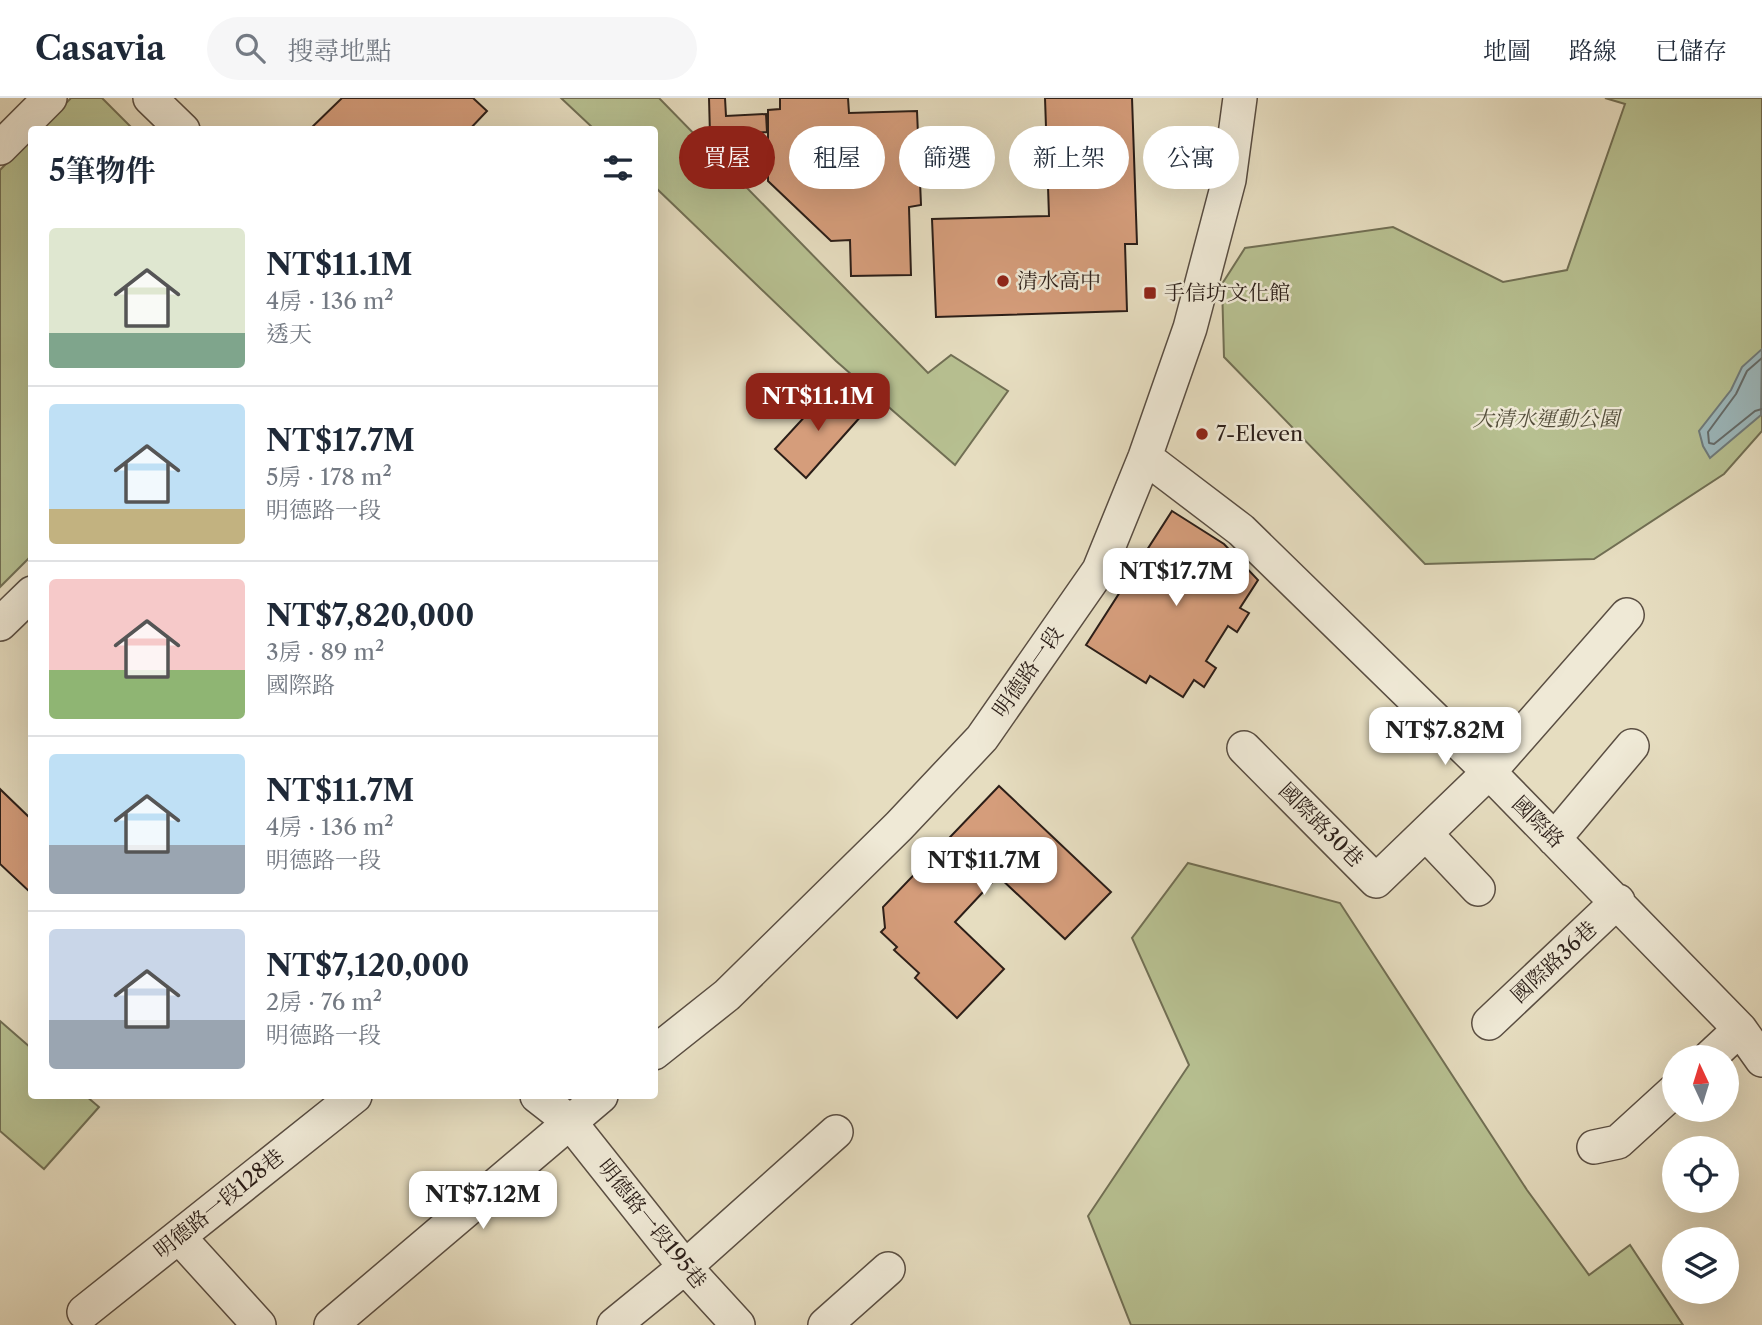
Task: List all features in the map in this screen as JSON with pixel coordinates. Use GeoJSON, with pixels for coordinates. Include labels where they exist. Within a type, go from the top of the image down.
{"type":"FeatureCollection","features":[{"type":"Feature","properties":{"kind":"street"},"geometry":{"type":"LineString","coordinates":[[0,148],[50,98]]}},
{"type":"Feature","properties":{"kind":"street"},"geometry":{"type":"LineString","coordinates":[[150,98],[179,126]]}},
{"type":"Feature","properties":{"kind":"street","name":"明德路一段"},"geometry":{"type":"LineString","coordinates":[[658,1050],[727,995],[899,826],[982,738],[1099,570],[1145,457],[1191,327],[1229,180],[1240,98]]}},
{"type":"Feature","properties":{"kind":"street","name":"國際路"},"geometry":{"type":"LineString","coordinates":[[1145,457],[1241,530],[1489,772],[1618,901],[1740,1029],[1762,1060]]}},
{"type":"Feature","properties":{"kind":"street"},"geometry":{"type":"LineString","coordinates":[[0,624],[28,597]]}},
{"type":"Feature","properties":{"kind":"street","name":"國際路30巷"},"geometry":{"type":"LineString","coordinates":[[1244,748],[1376,881],[1489,772],[1627,615]]}},
{"type":"Feature","properties":{"kind":"street"},"geometry":{"type":"LineString","coordinates":[[1554,839],[1632,746]]}},
{"type":"Feature","properties":{"kind":"street"},"geometry":{"type":"LineString","coordinates":[[1426,834],[1478,889]]}},
{"type":"Feature","properties":{"kind":"street","name":"國際路36巷"},"geometry":{"type":"LineString","coordinates":[[1489,1023],[1618,901]]}},
{"type":"Feature","properties":{"kind":"street"},"geometry":{"type":"LineString","coordinates":[[1723,1045],[1740,1029]]}},
{"type":"Feature","properties":{"kind":"street","name":"明德路一段128巷"},"geometry":{"type":"LineString","coordinates":[[84,1312],[351,1099]]}},
{"type":"Feature","properties":{"kind":"street"},"geometry":{"type":"LineString","coordinates":[[541,1099],[569,1121]]}},
{"type":"Feature","properties":{"kind":"street"},"geometry":{"type":"LineString","coordinates":[[331,1325],[597,1099]]}},
{"type":"Feature","properties":{"kind":"street"},"geometry":{"type":"LineString","coordinates":[[1594,1147],[1618,1142],[1662,1102]]}},
{"type":"Feature","properties":{"kind":"street","name":"明德路一段195巷"},"geometry":{"type":"LineString","coordinates":[[569,1121],[685,1267],[738,1325]]}},
{"type":"Feature","properties":{"kind":"street"},"geometry":{"type":"LineString","coordinates":[[614,1325],[685,1267],[835,1132]]}},
{"type":"Feature","properties":{"kind":"street"},"geometry":{"type":"LineString","coordinates":[[179,1237],[259,1325]]}},
{"type":"Feature","properties":{"kind":"street"},"geometry":{"type":"LineString","coordinates":[[825,1325],[888,1269]]}},
{"type":"Feature","properties":{"kind":"green space"},"geometry":{"type":"Polygon","coordinates":[[[71,98],[102,98],[130,126],[44,126],[71,98]]]}},
{"type":"Feature","properties":{"kind":"green space"},"geometry":{"type":"Polygon","coordinates":[[[561,98],[659,98],[686,126],[679,126],[679,189],[748,189],[928,373],[951,355],[1008,391],[955,465],[836,361],[658,190],[658,126],[591,126],[561,98]]]}},
{"type":"Feature","properties":{"kind":"green space","name":"大清水運動公園"},"geometry":{"type":"Polygon","coordinates":[[[1605,98],[1762,98],[1762,431],[1724,474],[1594,559],[1425,564],[1224,357],[1222,284],[1245,248],[1393,227],[1503,282],[1567,270],[1625,104],[1605,98]]]}},
{"type":"Feature","properties":{"kind":"green space"},"geometry":{"type":"Polygon","coordinates":[[[28,141],[28,559],[0,587],[0,170],[28,141]]]}},
{"type":"Feature","properties":{"kind":"green space"},"geometry":{"type":"Polygon","coordinates":[[[1188,863],[1340,903],[1527,1190],[1589,1275],[1630,1245],[1662,1293],[1662,1304],[1669,1304],[1683,1325],[1131,1325],[1088,1216],[1189,1065],[1132,938],[1188,863]]]}},
{"type":"Feature","properties":{"kind":"green space"},"geometry":{"type":"Polygon","coordinates":[[[0,1021],[28,1045],[28,1099],[90,1099],[99,1107],[44,1169],[0,1131],[0,1021]]]}},
{"type":"Feature","properties":{"kind":"water"},"geometry":{"type":"Polygon","coordinates":[[[1762,349],[1761,415],[1710,458],[1699,431],[1731,390],[1742,367],[1762,349]]]}},
{"type":"Feature","properties":{"kind":"building"},"geometry":{"type":"Polygon","coordinates":[[[342,98],[473,98],[487,111],[473,126],[313,126],[342,98]]]}},
{"type":"Feature","properties":{"kind":"building"},"geometry":{"type":"Polygon","coordinates":[[[709,98],[725,98],[726,116],[766,114],[767,126],[710,126],[709,98]]]}},
{"type":"Feature","properties":{"kind":"building"},"geometry":{"type":"Polygon","coordinates":[[[780,98],[848,98],[849,113],[917,111],[918,126],[899,126],[899,189],[920,189],[921,205],[909,207],[911,275],[851,276],[850,240],[831,241],[775,188],[775,126],[768,126],[768,110],[780,109],[780,98]]]}},
{"type":"Feature","properties":{"kind":"building"},"geometry":{"type":"Polygon","coordinates":[[[1045,98],[1132,98],[1137,244],[1125,244],[1127,311],[936,317],[932,219],[1049,216],[1048,189],[1129,189],[1129,126],[1046,126],[1045,98]]]}},
{"type":"Feature","properties":{"kind":"building"},"geometry":{"type":"Polygon","coordinates":[[[830,389],[862,415],[806,478],[775,449],[830,389]]]}},
{"type":"Feature","properties":{"kind":"building"},"geometry":{"type":"Polygon","coordinates":[[[1172,511],[1224,544],[1258,580],[1240,608],[1249,613],[1237,632],[1228,626],[1206,661],[1216,668],[1204,687],[1194,680],[1183,697],[1150,676],[1146,683],[1086,645],[1172,511]]]}},
{"type":"Feature","properties":{"kind":"building"},"geometry":{"type":"Polygon","coordinates":[[[999,786],[1111,892],[1065,939],[998,876],[955,922],[1004,969],[957,1018],[915,978],[919,973],[894,950],[897,947],[881,932],[885,928],[883,907],[999,786]]]}},
{"type":"Feature","properties":{"kind":"building"},"geometry":{"type":"Polygon","coordinates":[[[0,789],[28,816],[28,890],[0,864],[0,789]]]}},
{"type":"Feature","properties":{"kind":"place","name":"清水高中"},"geometry":{"type":"Point","coordinates":[1003,281]}},
{"type":"Feature","properties":{"kind":"place","name":"手信坊文化館"},"geometry":{"type":"Point","coordinates":[1150,293]}},
{"type":"Feature","properties":{"kind":"place","name":"7-Eleven"},"geometry":{"type":"Point","coordinates":[1202,434]}}]}
